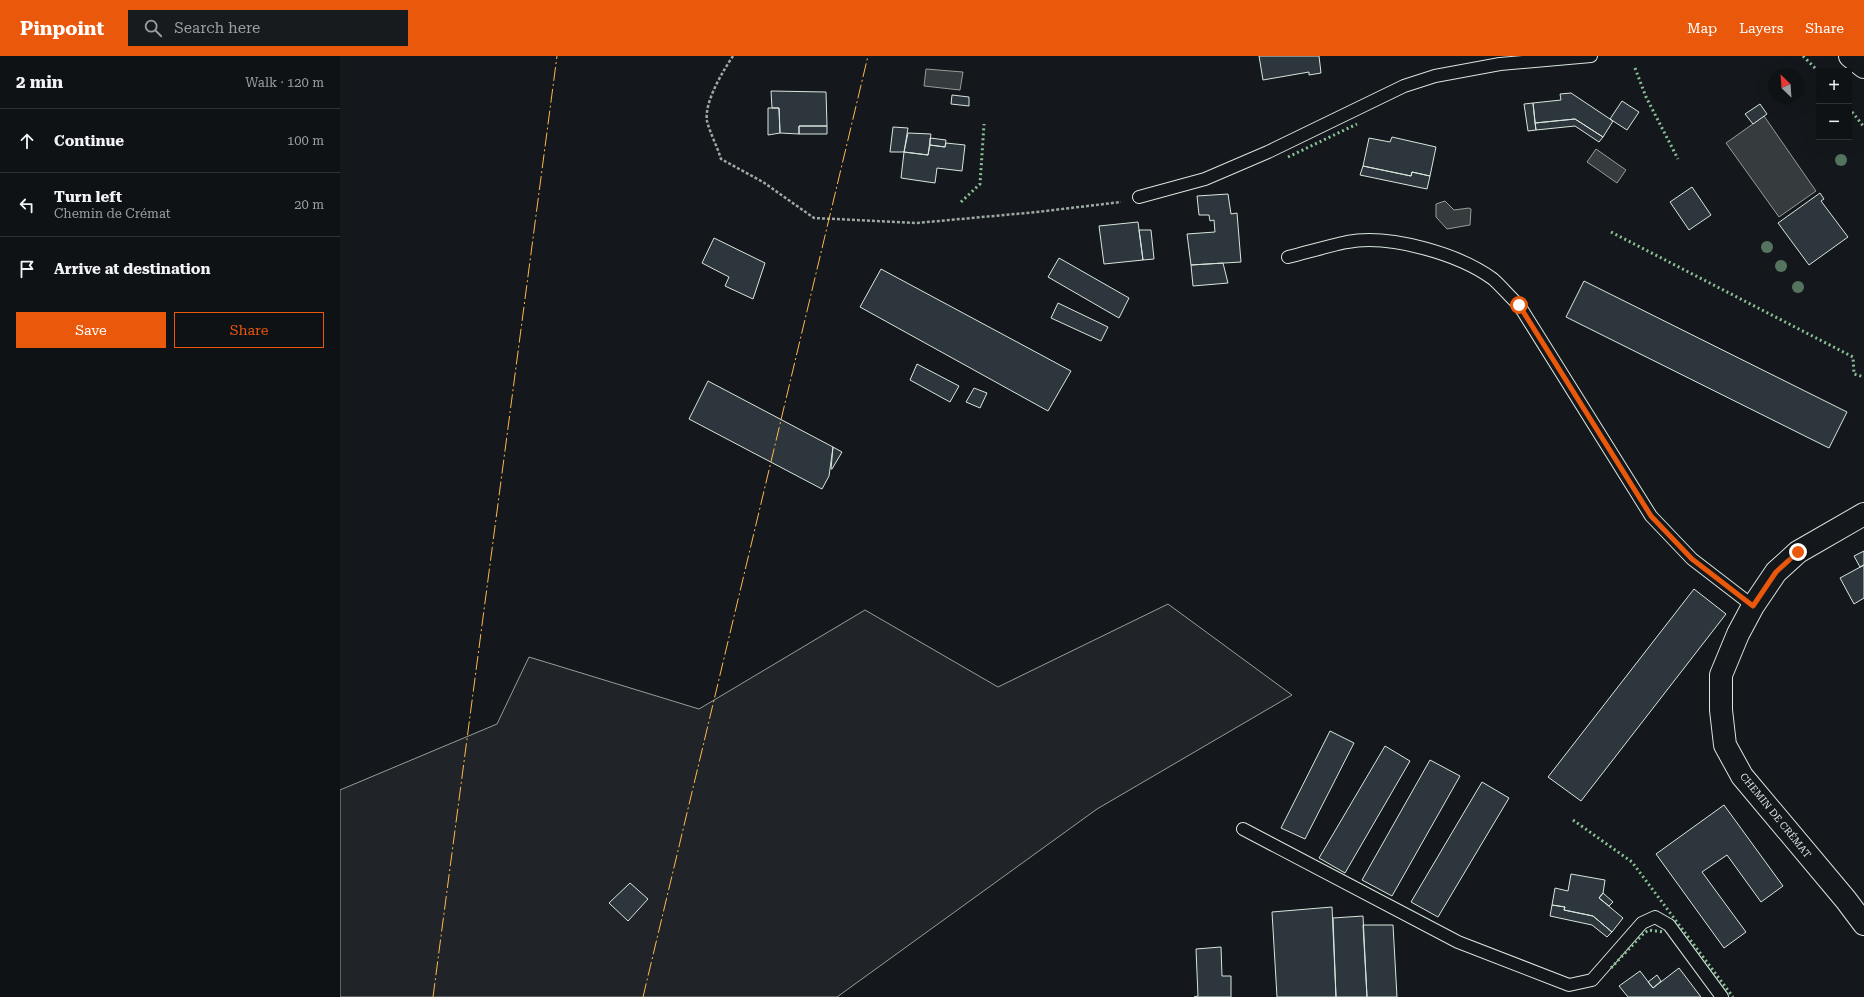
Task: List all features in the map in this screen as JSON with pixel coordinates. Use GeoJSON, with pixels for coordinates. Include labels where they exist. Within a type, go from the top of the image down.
{"type":"FeatureCollection","features":[{"type":"Feature","properties":{"kind":"street"},"geometry":{"type":"LineString","coordinates":[[1850,56],[1864,67]]}},
{"type":"Feature","properties":{"kind":"street","name":"CHEMIN DE CRÉMAT"},"geometry":{"type":"LineString","coordinates":[[1864,514],[1798,552],[1776,572],[1753,606],[1738,634],[1721,675],[1721,710],[1725,745],[1742,776],[1846,900],[1864,924]]}},
{"type":"Feature","properties":{"kind":"lane"},"geometry":{"type":"LineString","coordinates":[[1139,197],[1205,179],[1268,152],[1404,86],[1435,76],[1500,64],[1591,56]]}},
{"type":"Feature","properties":{"kind":"lane"},"geometry":{"type":"LineString","coordinates":[[1288,257],[1348,242],[1376,240],[1435,251],[1463,262],[1492,279],[1519,305],[1651,516],[1692,559],[1753,606]]}},
{"type":"Feature","properties":{"kind":"lane"},"geometry":{"type":"LineString","coordinates":[[1243,829],[1458,942],[1569,985],[1592,980],[1642,923],[1655,917],[1669,925],[1722,997]]}},
{"type":"Feature","properties":{"kind":"path"},"geometry":{"type":"LineString","coordinates":[[733,56],[722,72],[710,102],[707,120],[721,159],[762,182],[814,218],[917,223],[1037,212],[1126,201],[1139,197]]}},
{"type":"Feature","properties":{"kind":"shaded area"},"geometry":{"type":"Polygon","coordinates":[[[926,69],[963,72],[960,90],[924,86],[926,69]]]}},
{"type":"Feature","properties":{"kind":"shaded area"},"geometry":{"type":"Polygon","coordinates":[[[1764,116],[1816,191],[1779,217],[1726,143],[1764,116]]]}},
{"type":"Feature","properties":{"kind":"shaded area"},"geometry":{"type":"Polygon","coordinates":[[[1596,149],[1626,170],[1617,183],[1587,162],[1596,149]]]}},
{"type":"Feature","properties":{"kind":"shaded area"},"geometry":{"type":"Polygon","coordinates":[[[1445,201],[1454,210],[1471,209],[1470,225],[1447,229],[1436,217],[1436,204],[1445,201]]]}},
{"type":"Feature","properties":{"kind":"shaded area"},"geometry":{"type":"Polygon","coordinates":[[[1168,604],[1292,695],[1097,809],[837,997],[340,997],[340,790],[497,724],[529,657],[699,709],[865,610],[998,687],[1168,604]]]}},
{"type":"Feature","properties":{"kind":"building"},"geometry":{"type":"Polygon","coordinates":[[[1259,56],[1319,56],[1321,73],[1309,75],[1309,72],[1263,80],[1259,56]]]}},
{"type":"Feature","properties":{"kind":"building"},"geometry":{"type":"Polygon","coordinates":[[[771,91],[826,92],[827,126],[799,126],[799,134],[780,133],[779,108],[772,108],[771,91]]]}},
{"type":"Feature","properties":{"kind":"building"},"geometry":{"type":"Polygon","coordinates":[[[1571,93],[1613,121],[1603,137],[1575,119],[1535,123],[1533,103],[1561,100],[1560,94],[1571,93]]]}},
{"type":"Feature","properties":{"kind":"building"},"geometry":{"type":"Polygon","coordinates":[[[952,95],[969,97],[969,106],[951,104],[952,95]]]}},
{"type":"Feature","properties":{"kind":"building"},"geometry":{"type":"Polygon","coordinates":[[[1622,101],[1639,112],[1627,130],[1610,119],[1622,101]]]}},
{"type":"Feature","properties":{"kind":"building"},"geometry":{"type":"Polygon","coordinates":[[[1533,103],[1536,130],[1528,131],[1524,104],[1533,103]]]}},
{"type":"Feature","properties":{"kind":"building"},"geometry":{"type":"Polygon","coordinates":[[[1760,104],[1767,114],[1753,124],[1745,114],[1760,104]]]}},
{"type":"Feature","properties":{"kind":"building"},"geometry":{"type":"Polygon","coordinates":[[[768,108],[779,108],[780,133],[768,135],[768,108]]]}},
{"type":"Feature","properties":{"kind":"building"},"geometry":{"type":"Polygon","coordinates":[[[1575,119],[1603,137],[1599,142],[1575,126],[1536,130],[1535,123],[1575,119]]]}},
{"type":"Feature","properties":{"kind":"building"},"geometry":{"type":"Polygon","coordinates":[[[799,126],[827,126],[827,134],[799,134],[799,126]]]}},
{"type":"Feature","properties":{"kind":"building"},"geometry":{"type":"Polygon","coordinates":[[[893,127],[908,128],[904,152],[890,152],[893,127]]]}},
{"type":"Feature","properties":{"kind":"building"},"geometry":{"type":"Polygon","coordinates":[[[908,133],[931,134],[928,155],[904,152],[908,133]]]}},
{"type":"Feature","properties":{"kind":"building"},"geometry":{"type":"Polygon","coordinates":[[[1392,137],[1436,147],[1430,176],[1412,172],[1411,176],[1363,166],[1369,138],[1390,142],[1392,137]]]}},
{"type":"Feature","properties":{"kind":"building"},"geometry":{"type":"Polygon","coordinates":[[[930,138],[946,140],[945,147],[930,145],[930,138]]]}},
{"type":"Feature","properties":{"kind":"building"},"geometry":{"type":"Polygon","coordinates":[[[946,143],[965,145],[962,171],[937,168],[935,183],[901,178],[904,152],[928,155],[930,145],[945,147],[946,143]]]}},
{"type":"Feature","properties":{"kind":"building"},"geometry":{"type":"Polygon","coordinates":[[[1363,166],[1411,176],[1412,172],[1430,176],[1427,189],[1360,175],[1363,166]]]}},
{"type":"Feature","properties":{"kind":"building"},"geometry":{"type":"Polygon","coordinates":[[[1692,187],[1711,215],[1689,230],[1670,202],[1692,187]]]}},
{"type":"Feature","properties":{"kind":"building"},"geometry":{"type":"Polygon","coordinates":[[[1820,193],[1824,199],[1821,201],[1848,237],[1809,265],[1778,223],[1820,193]]]}},
{"type":"Feature","properties":{"kind":"building"},"geometry":{"type":"Polygon","coordinates":[[[1228,194],[1231,214],[1237,213],[1241,262],[1191,265],[1187,234],[1215,232],[1214,220],[1210,221],[1209,215],[1199,215],[1197,196],[1228,194]]]}},
{"type":"Feature","properties":{"kind":"building"},"geometry":{"type":"Polygon","coordinates":[[[1138,222],[1143,260],[1104,264],[1099,226],[1138,222]]]}},
{"type":"Feature","properties":{"kind":"building"},"geometry":{"type":"Polygon","coordinates":[[[1139,230],[1151,230],[1154,259],[1143,260],[1139,230]]]}},
{"type":"Feature","properties":{"kind":"building"},"geometry":{"type":"Polygon","coordinates":[[[714,238],[765,263],[753,299],[725,286],[729,277],[702,263],[714,238]]]}},
{"type":"Feature","properties":{"kind":"building"},"geometry":{"type":"Polygon","coordinates":[[[1059,258],[1129,298],[1119,318],[1048,277],[1059,258]]]}},
{"type":"Feature","properties":{"kind":"building"},"geometry":{"type":"Polygon","coordinates":[[[1223,263],[1228,283],[1193,286],[1191,265],[1223,263]]]}},
{"type":"Feature","properties":{"kind":"building"},"geometry":{"type":"Polygon","coordinates":[[[881,269],[1071,371],[1048,411],[860,307],[881,269]]]}},
{"type":"Feature","properties":{"kind":"building"},"geometry":{"type":"Polygon","coordinates":[[[1584,281],[1847,412],[1829,448],[1566,317],[1584,281]]]}},
{"type":"Feature","properties":{"kind":"building"},"geometry":{"type":"Polygon","coordinates":[[[1058,303],[1108,327],[1101,341],[1051,318],[1058,303]]]}},
{"type":"Feature","properties":{"kind":"building"},"geometry":{"type":"Polygon","coordinates":[[[917,364],[959,386],[950,402],[910,380],[917,364]]]}},
{"type":"Feature","properties":{"kind":"building"},"geometry":{"type":"Polygon","coordinates":[[[708,381],[833,447],[829,476],[822,489],[689,419],[708,381]]]}},
{"type":"Feature","properties":{"kind":"building"},"geometry":{"type":"Polygon","coordinates":[[[974,388],[987,393],[980,408],[966,402],[974,388]]]}},
{"type":"Feature","properties":{"kind":"building"},"geometry":{"type":"Polygon","coordinates":[[[833,447],[842,452],[831,469],[833,447]]]}},
{"type":"Feature","properties":{"kind":"building"},"geometry":{"type":"Polygon","coordinates":[[[1864,551],[1864,565],[1860,567],[1854,556],[1864,551]]]}},
{"type":"Feature","properties":{"kind":"building"},"geometry":{"type":"Polygon","coordinates":[[[1864,565],[1864,598],[1854,604],[1840,578],[1864,565]]]}},
{"type":"Feature","properties":{"kind":"building"},"geometry":{"type":"Polygon","coordinates":[[[1694,589],[1726,614],[1581,801],[1548,777],[1694,589]]]}},
{"type":"Feature","properties":{"kind":"building"},"geometry":{"type":"Polygon","coordinates":[[[1330,731],[1354,743],[1305,839],[1281,828],[1330,731]]]}},
{"type":"Feature","properties":{"kind":"building"},"geometry":{"type":"Polygon","coordinates":[[[1385,746],[1410,761],[1345,873],[1319,858],[1385,746]]]}},
{"type":"Feature","properties":{"kind":"building"},"geometry":{"type":"Polygon","coordinates":[[[1430,760],[1460,776],[1392,896],[1362,880],[1430,760]]]}},
{"type":"Feature","properties":{"kind":"building"},"geometry":{"type":"Polygon","coordinates":[[[1482,782],[1509,798],[1438,917],[1411,902],[1482,782]]]}},
{"type":"Feature","properties":{"kind":"building"},"geometry":{"type":"Polygon","coordinates":[[[1724,805],[1783,886],[1761,902],[1727,855],[1702,872],[1746,932],[1724,948],[1656,854],[1724,805]]]}},
{"type":"Feature","properties":{"kind":"building"},"geometry":{"type":"Polygon","coordinates":[[[1571,874],[1605,880],[1603,893],[1599,898],[1623,918],[1612,932],[1593,916],[1564,910],[1565,907],[1552,905],[1555,888],[1568,891],[1571,874]]]}},
{"type":"Feature","properties":{"kind":"building"},"geometry":{"type":"Polygon","coordinates":[[[630,883],[648,899],[628,921],[609,903],[630,883]]]}},
{"type":"Feature","properties":{"kind":"building"},"geometry":{"type":"Polygon","coordinates":[[[1603,893],[1613,902],[1609,906],[1599,898],[1603,893]]]}},
{"type":"Feature","properties":{"kind":"building"},"geometry":{"type":"Polygon","coordinates":[[[1552,905],[1565,907],[1564,910],[1593,916],[1612,932],[1607,937],[1592,925],[1550,916],[1552,905]]]}},
{"type":"Feature","properties":{"kind":"building"},"geometry":{"type":"Polygon","coordinates":[[[1332,907],[1336,997],[1277,997],[1272,912],[1332,907]]]}},
{"type":"Feature","properties":{"kind":"building"},"geometry":{"type":"Polygon","coordinates":[[[1363,916],[1367,997],[1336,997],[1333,918],[1363,916]]]}},
{"type":"Feature","properties":{"kind":"building"},"geometry":{"type":"Polygon","coordinates":[[[1363,925],[1393,925],[1397,997],[1367,997],[1363,925]]]}},
{"type":"Feature","properties":{"kind":"building"},"geometry":{"type":"Polygon","coordinates":[[[1221,947],[1222,976],[1231,976],[1231,997],[1194,997],[1198,996],[1196,949],[1221,947]]]}},
{"type":"Feature","properties":{"kind":"building"},"geometry":{"type":"Polygon","coordinates":[[[1679,968],[1701,997],[1628,997],[1619,986],[1640,971],[1653,988],[1679,968]]]}},
{"type":"Feature","properties":{"kind":"building"},"geometry":{"type":"Polygon","coordinates":[[[1657,975],[1661,981],[1653,988],[1648,982],[1657,975]]]}},
{"type":"Feature","properties":{"kind":"hedge"},"geometry":{"type":"LineString","coordinates":[[1803,56],[1816,69]]}},
{"type":"Feature","properties":{"kind":"hedge"},"geometry":{"type":"LineString","coordinates":[[1635,68],[1646,97],[1678,159]]}},
{"type":"Feature","properties":{"kind":"hedge"},"geometry":{"type":"LineString","coordinates":[[1852,112],[1864,127]]}},
{"type":"Feature","properties":{"kind":"hedge"},"geometry":{"type":"LineString","coordinates":[[961,202],[980,184],[984,124]]}},
{"type":"Feature","properties":{"kind":"hedge"},"geometry":{"type":"LineString","coordinates":[[1288,157],[1357,124]]}},
{"type":"Feature","properties":{"kind":"hedge"},"geometry":{"type":"LineString","coordinates":[[1611,232],[1853,357],[1854,374],[1864,377]]}},
{"type":"Feature","properties":{"kind":"hedge"},"geometry":{"type":"LineString","coordinates":[[1573,820],[1632,862],[1733,997]]}},
{"type":"Feature","properties":{"kind":"hedge"},"geometry":{"type":"LineString","coordinates":[[1611,968],[1644,933],[1649,930],[1663,932]]}},
{"type":"Feature","properties":{"kind":"power"},"geometry":{"type":"LineString","coordinates":[[433,997],[557,56]]}},
{"type":"Feature","properties":{"kind":"power"},"geometry":{"type":"LineString","coordinates":[[643,997],[868,56]]}},
{"type":"Feature","properties":{"kind":"route"},"geometry":{"type":"LineString","coordinates":[[1519,305],[1651,516],[1692,559],[1753,606],[1776,572],[1798,552]]}}]}
